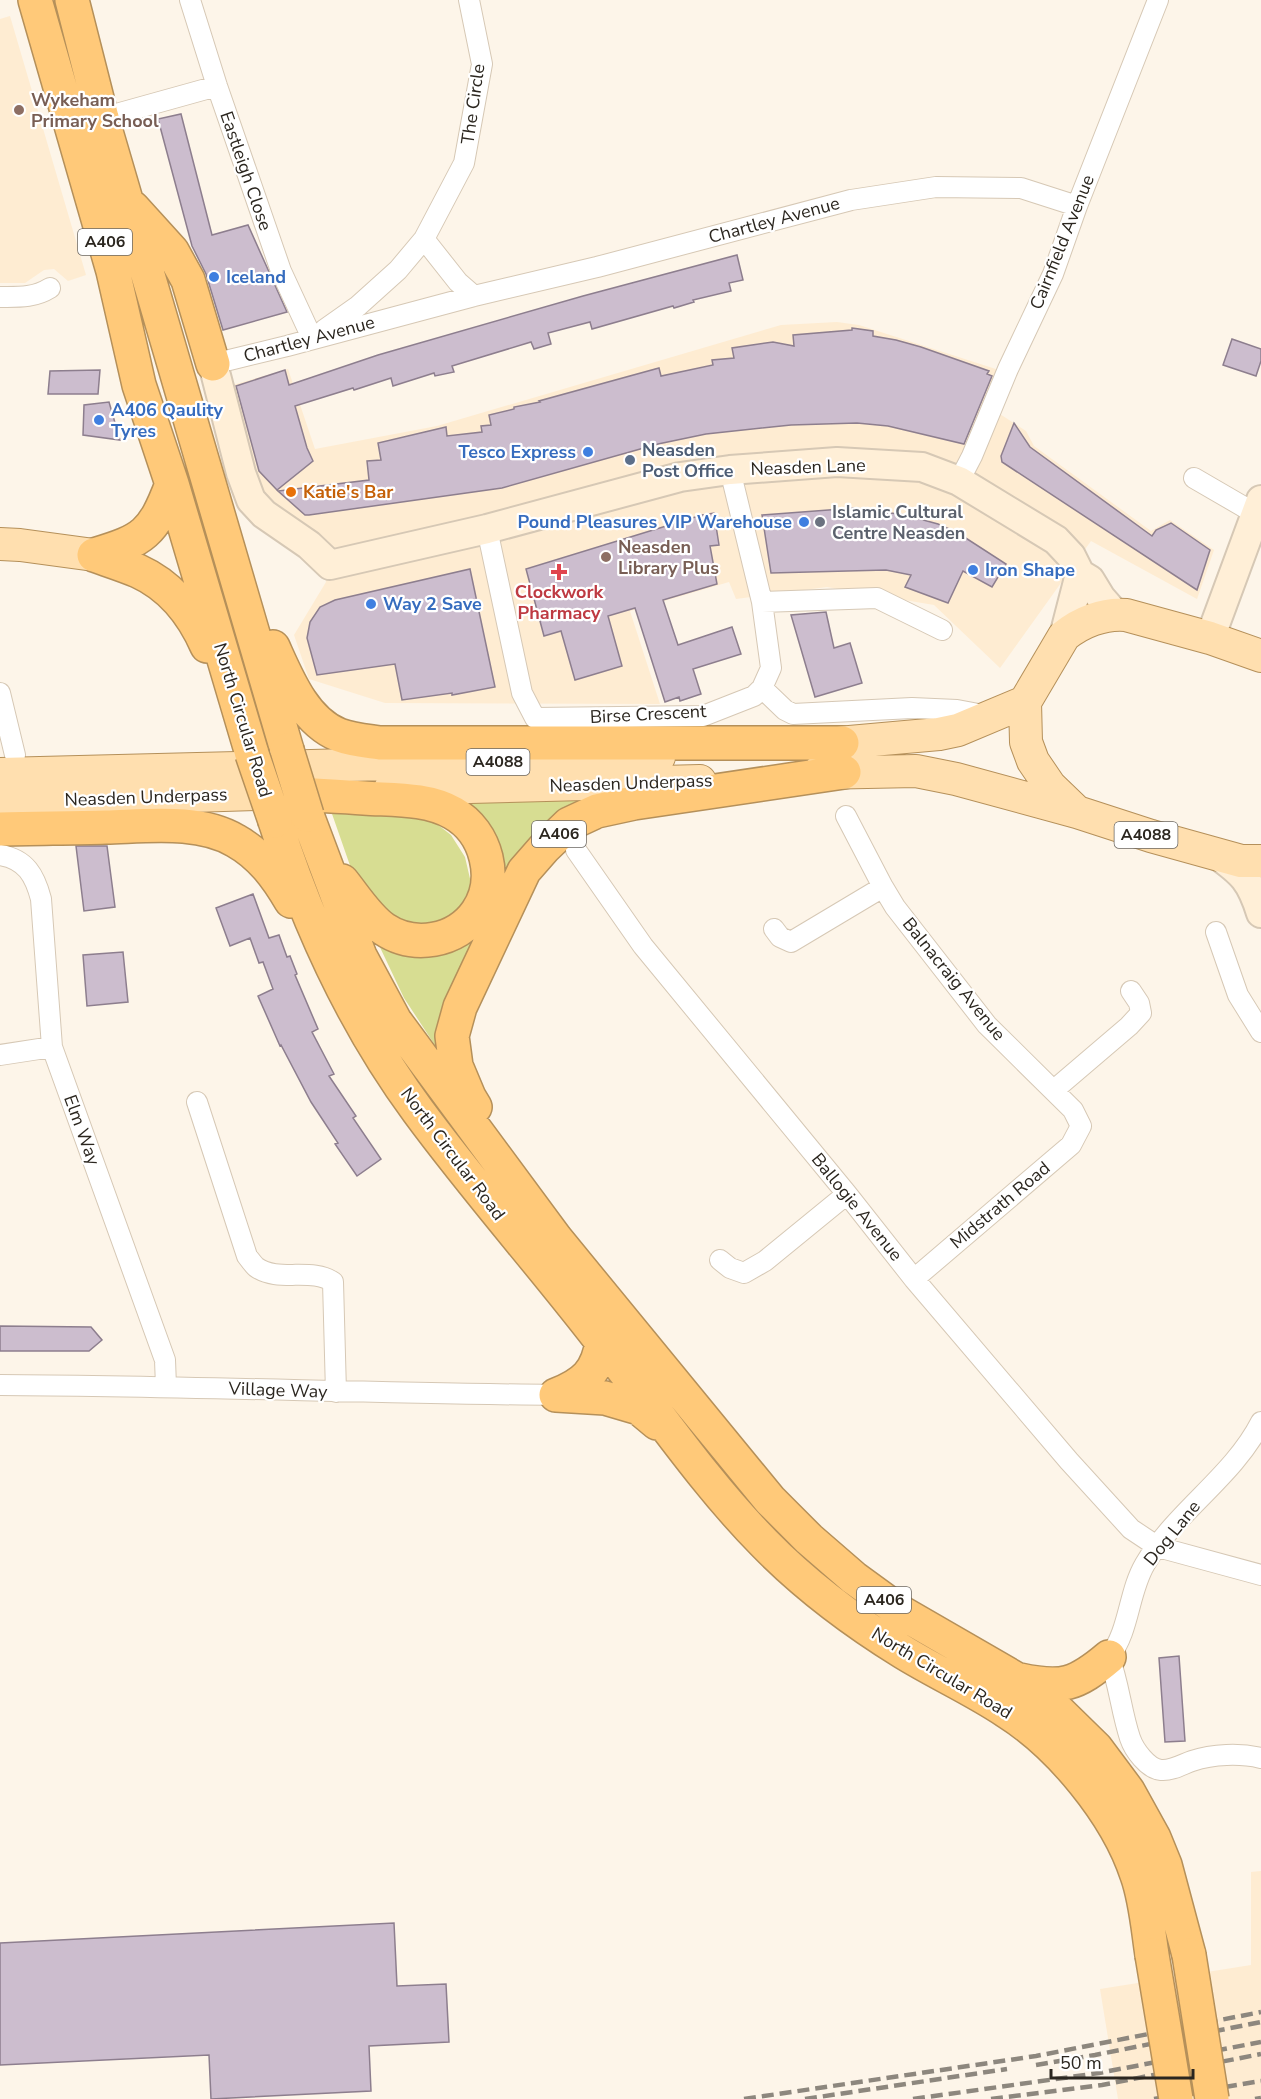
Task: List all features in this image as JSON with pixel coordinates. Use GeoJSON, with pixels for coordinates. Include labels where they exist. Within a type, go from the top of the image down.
{"type":"FeatureCollection","features":[{"type":"Feature","properties":{"kind":"highway","name":"North Circular Road"},"geometry":{"type":"LineString","coordinates":[[35,0],[113,271],[139,385],[172,484],[252,754],[279,807],[290,868],[310,919],[352,1007],[416,1109],[602,1341],[672,1436],[764,1542],[800,1576],[864,1626],[905,1653],[1006,1711],[1032,1730],[1060,1756],[1098,1801],[1121,1840],[1138,1876],[1176,2099]]}},
{"type":"Feature","properties":{"kind":"highway","name":"North Circular Road"},"geometry":{"type":"LineString","coordinates":[[72,0],[102,118],[287,750],[312,827],[360,956],[395,1021],[556,1239],[770,1500],[809,1539],[854,1578],[902,1613],[1016,1679],[1050,1703],[1096,1748],[1128,1791],[1154,1838],[1165,1865],[1189,1955],[1212,2099]]}},
{"type":"Feature","properties":{"kind":"highway"},"geometry":{"type":"LineString","coordinates":[[128,202],[172,251],[188,280],[213,364]]}},
{"type":"Feature","properties":{"kind":"highway"},"geometry":{"type":"LineString","coordinates":[[94,555],[123,546],[146,533],[155,523],[172,484]]}},
{"type":"Feature","properties":{"kind":"highway","name":"A406"},"geometry":{"type":"LineString","coordinates":[[219,512],[257,612],[284,672],[309,712],[336,734],[355,740],[380,743],[843,757]]}},
{"type":"Feature","properties":{"kind":"highway"},"geometry":{"type":"LineString","coordinates":[[94,555],[138,571],[160,584],[180,602],[204,637],[240,715]]}},
{"type":"Feature","properties":{"kind":"highway","name":"A406"},"geometry":{"type":"LineString","coordinates":[[556,1239],[469,1097],[456,1066],[453,1036],[460,1007],[524,872],[569,824],[597,811],[843,757]]}},
{"type":"Feature","properties":{"kind":"highway","name":"A406"},"geometry":{"type":"LineString","coordinates":[[279,807],[408,800],[436,806],[454,813],[469,825],[484,849],[489,877],[485,895],[477,912],[454,933],[437,939],[418,941],[399,937],[382,928],[367,912],[341,878],[312,827]]}},
{"type":"Feature","properties":{"kind":"highway","name":"A406"},"geometry":{"type":"LineString","coordinates":[[0,829],[184,827],[213,832],[236,840],[258,856],[282,886],[352,1007]]}},
{"type":"Feature","properties":{"kind":"highway"},"geometry":{"type":"LineString","coordinates":[[556,1395],[574,1388],[589,1374],[599,1359],[602,1341]]}},
{"type":"Feature","properties":{"kind":"highway"},"geometry":{"type":"LineString","coordinates":[[556,1395],[605,1398],[639,1408],[672,1436]]}},
{"type":"Feature","properties":{"kind":"highway"},"geometry":{"type":"LineString","coordinates":[[1016,1679],[1039,1684],[1065,1685],[1096,1668],[1109,1657]]}},
{"type":"Feature","properties":{"kind":"main road"},"geometry":{"type":"LineString","coordinates":[[0,544],[94,555]]}},
{"type":"Feature","properties":{"kind":"main road"},"geometry":{"type":"LineString","coordinates":[[1024,702],[1064,636],[1083,623],[1115,614],[1209,638],[1261,656]]}},
{"type":"Feature","properties":{"kind":"main road","name":"Neasden Underpass"},"geometry":{"type":"LineString","coordinates":[[0,802],[279,807],[651,783],[843,757],[958,730],[1024,702]]}},
{"type":"Feature","properties":{"kind":"main road","name":"A4088"},"geometry":{"type":"LineString","coordinates":[[1024,702],[1026,742],[1032,761],[1050,786],[1077,812],[1151,836],[1241,861],[1261,861]]}},
{"type":"Feature","properties":{"kind":"main road","name":"Neasden Underpass"},"geometry":{"type":"LineString","coordinates":[[8,764],[609,760],[715,755],[843,757],[956,779],[1077,812]]}},
{"type":"Feature","properties":{"kind":"street","name":"Eastleigh Close"},"geometry":{"type":"LineString","coordinates":[[190,0],[280,271],[312,338]]}},
{"type":"Feature","properties":{"kind":"street","name":"The Circle"},"geometry":{"type":"LineString","coordinates":[[312,338],[358,306],[398,270],[424,239],[464,163],[482,64],[469,0]]}},
{"type":"Feature","properties":{"kind":"street","name":"Cairnfield Avenue"},"geometry":{"type":"LineString","coordinates":[[959,481],[1053,274],[1077,206],[1158,0]]}},
{"type":"Feature","properties":{"kind":"street"},"geometry":{"type":"LineString","coordinates":[[102,118],[217,86]]}},
{"type":"Feature","properties":{"kind":"street","name":"Chartley Avenue"},"geometry":{"type":"LineString","coordinates":[[213,364],[851,200],[936,187],[1021,188],[1077,206]]}},
{"type":"Feature","properties":{"kind":"street"},"geometry":{"type":"LineString","coordinates":[[424,239],[458,282],[474,296]]}},
{"type":"Feature","properties":{"kind":"street"},"geometry":{"type":"LineString","coordinates":[[0,297],[28,297],[50,288]]}},
{"type":"Feature","properties":{"kind":"street","name":"Neasden Lane"},"geometry":{"type":"LineString","coordinates":[[213,364],[241,473],[251,500],[264,514],[309,545],[330,565],[488,530],[680,477],[730,470],[837,462],[922,467],[959,481],[1056,540],[1071,556],[1080,574],[1090,580],[1101,598],[1115,614]]}},
{"type":"Feature","properties":{"kind":"street"},"geometry":{"type":"LineString","coordinates":[[730,470],[762,602],[771,668],[762,688],[785,710],[793,714],[912,708],[957,710],[991,716]]}},
{"type":"Feature","properties":{"kind":"street"},"geometry":{"type":"LineString","coordinates":[[1194,478],[1259,507],[1209,638]]}},
{"type":"Feature","properties":{"kind":"street","name":"Birse Crescent"},"geometry":{"type":"LineString","coordinates":[[488,530],[522,693],[535,718],[703,716],[754,696],[762,688]]}},
{"type":"Feature","properties":{"kind":"street"},"geometry":{"type":"LineString","coordinates":[[1064,636],[1080,574]]}},
{"type":"Feature","properties":{"kind":"street"},"geometry":{"type":"LineString","coordinates":[[762,602],[877,598],[942,630]]}},
{"type":"Feature","properties":{"kind":"street"},"geometry":{"type":"LineString","coordinates":[[0,693],[8,764]]}},
{"type":"Feature","properties":{"kind":"street","name":"Balnacraig Avenue"},"geometry":{"type":"LineString","coordinates":[[846,816],[883,887],[987,1025],[1073,1110],[1080,1126]]}},
{"type":"Feature","properties":{"kind":"street","name":"Ballogie Avenue"},"geometry":{"type":"LineString","coordinates":[[576,850],[644,946],[914,1279],[1131,1529],[1158,1547],[1261,1575]]}},
{"type":"Feature","properties":{"kind":"street"},"geometry":{"type":"LineString","coordinates":[[1216,854],[1240,871],[1255,893],[1261,913]]}},
{"type":"Feature","properties":{"kind":"street","name":"Elm Way"},"geometry":{"type":"LineString","coordinates":[[0,855],[9,856],[28,868],[37,881],[41,899],[52,1047],[165,1360],[166,1386]]}},
{"type":"Feature","properties":{"kind":"street"},"geometry":{"type":"LineString","coordinates":[[774,929],[780,937],[791,942],[883,887]]}},
{"type":"Feature","properties":{"kind":"street"},"geometry":{"type":"LineString","coordinates":[[1216,932],[1238,995],[1261,1032]]}},
{"type":"Feature","properties":{"kind":"street"},"geometry":{"type":"LineString","coordinates":[[1054,1090],[1141,1013],[1131,990]]}},
{"type":"Feature","properties":{"kind":"street"},"geometry":{"type":"LineString","coordinates":[[0,1055],[52,1047]]}},
{"type":"Feature","properties":{"kind":"street"},"geometry":{"type":"LineString","coordinates":[[196,1102],[247,1256],[257,1268],[274,1273],[325,1276],[333,1282],[336,1392]]}},
{"type":"Feature","properties":{"kind":"street","name":"Midstrath Road"},"geometry":{"type":"LineString","coordinates":[[914,1279],[1071,1145],[1080,1126]]}},
{"type":"Feature","properties":{"kind":"street"},"geometry":{"type":"LineString","coordinates":[[720,1260],[730,1268],[744,1273],[765,1261],[847,1194]]}},
{"type":"Feature","properties":{"kind":"street","name":"Village Way"},"geometry":{"type":"LineString","coordinates":[[0,1385],[166,1386],[336,1392],[556,1395]]}},
{"type":"Feature","properties":{"kind":"street","name":"Dog Lane"},"geometry":{"type":"LineString","coordinates":[[1109,1657],[1119,1641],[1138,1579],[1145,1564],[1236,1458],[1261,1422]]}},
{"type":"Feature","properties":{"kind":"street"},"geometry":{"type":"LineString","coordinates":[[1109,1657],[1131,1740],[1150,1766],[1161,1770],[1216,1756],[1237,1755],[1261,1758]]}},
{"type":"Feature","properties":{"kind":"shaded area","name":"Wykeham Primary School"},"geometry":{"type":"Polygon","coordinates":[[[10,16],[86,275],[68,281],[54,269],[44,270],[25,283],[0,283],[0,19],[10,16]]]}},
{"type":"Feature","properties":{"kind":"shaded area"},"geometry":{"type":"Polygon","coordinates":[[[837,322],[859,325],[1002,371],[989,407],[1026,431],[1034,446],[1151,531],[1170,520],[1214,550],[1197,599],[1091,541],[1000,668],[934,605],[827,587],[736,599],[729,582],[630,611],[660,704],[385,703],[309,679],[294,635],[326,582],[320,542],[252,499],[226,387],[288,369],[315,449],[437,426],[781,325],[837,322]]]}},
{"type":"Feature","properties":{"kind":"shaded area"},"geometry":{"type":"Polygon","coordinates":[[[1261,1871],[1261,2099],[1118,2099],[1100,1989],[1251,1965],[1251,1872],[1261,1871]]]}},
{"type":"Feature","properties":{"kind":"green space"},"geometry":{"type":"Polygon","coordinates":[[[585,799],[572,809],[444,1059],[404,998],[377,941],[490,912],[454,802],[585,799]]]}},
{"type":"Feature","properties":{"kind":"green space"},"geometry":{"type":"Polygon","coordinates":[[[331,811],[416,815],[437,824],[451,835],[465,857],[471,883],[471,895],[449,923],[396,926],[354,877],[331,811]]]}},
{"type":"Feature","properties":{"kind":"building"},"geometry":{"type":"Polygon","coordinates":[[[181,114],[212,235],[248,225],[287,312],[223,330],[206,274],[192,246],[158,119],[181,114]]]}},
{"type":"Feature","properties":{"kind":"building"},"geometry":{"type":"Polygon","coordinates":[[[737,255],[743,280],[729,283],[731,291],[592,329],[590,322],[548,333],[551,344],[534,349],[531,342],[452,366],[454,372],[435,376],[434,373],[393,386],[391,378],[295,406],[313,461],[277,490],[259,471],[236,386],[285,370],[289,385],[378,355],[583,296],[737,255]]]}},
{"type":"Feature","properties":{"kind":"building"},"geometry":{"type":"Polygon","coordinates":[[[852,328],[873,331],[873,336],[921,347],[989,371],[987,374],[992,376],[964,444],[888,426],[857,423],[791,425],[706,434],[658,444],[502,488],[309,515],[305,515],[278,491],[369,480],[367,461],[381,460],[378,443],[446,427],[447,436],[482,432],[481,426],[491,425],[489,415],[514,409],[514,407],[540,402],[659,368],[661,376],[713,365],[712,360],[734,358],[732,348],[773,342],[794,346],[793,335],[852,330],[852,328]]]}},
{"type":"Feature","properties":{"kind":"building"},"geometry":{"type":"Polygon","coordinates":[[[1232,339],[1261,349],[1261,361],[1256,376],[1223,365],[1232,339]]]}},
{"type":"Feature","properties":{"kind":"building"},"geometry":{"type":"Polygon","coordinates":[[[100,370],[98,394],[48,394],[50,371],[100,370]]]}},
{"type":"Feature","properties":{"kind":"building","name":"A406 Qaulity Tyres"},"geometry":{"type":"Polygon","coordinates":[[[109,402],[120,440],[83,435],[84,405],[109,402]]]}},
{"type":"Feature","properties":{"kind":"building"},"geometry":{"type":"Polygon","coordinates":[[[1014,423],[1030,447],[1152,536],[1156,530],[1171,523],[1210,550],[1197,590],[1002,462],[1001,456],[1014,423]]]}},
{"type":"Feature","properties":{"kind":"building"},"geometry":{"type":"Polygon","coordinates":[[[855,508],[905,515],[938,524],[958,533],[1006,564],[992,587],[963,571],[948,603],[905,587],[911,575],[886,570],[771,573],[762,515],[855,508]]]}},
{"type":"Feature","properties":{"kind":"building"},"geometry":{"type":"Polygon","coordinates":[[[714,513],[719,545],[710,546],[717,584],[663,600],[678,645],[732,627],[741,654],[693,669],[701,694],[680,701],[679,697],[665,702],[635,608],[608,616],[622,666],[575,680],[561,631],[544,636],[526,569],[714,513]]]}},
{"type":"Feature","properties":{"kind":"building"},"geometry":{"type":"Polygon","coordinates":[[[470,569],[495,687],[452,695],[452,693],[402,700],[395,664],[317,675],[307,638],[310,622],[320,607],[335,600],[470,569]]]}},
{"type":"Feature","properties":{"kind":"building"},"geometry":{"type":"Polygon","coordinates":[[[826,612],[834,648],[850,643],[862,683],[815,697],[791,615],[826,612]]]}},
{"type":"Feature","properties":{"kind":"building"},"geometry":{"type":"Polygon","coordinates":[[[76,846],[107,846],[115,907],[84,911],[76,846]]]}},
{"type":"Feature","properties":{"kind":"building"},"geometry":{"type":"Polygon","coordinates":[[[253,894],[269,938],[279,935],[287,957],[290,956],[297,974],[295,975],[318,1029],[312,1032],[334,1074],[329,1076],[356,1116],[353,1118],[381,1159],[357,1176],[335,1144],[338,1143],[311,1102],[280,1046],[258,996],[273,989],[263,962],[259,963],[250,938],[230,946],[216,908],[253,894]]]}},
{"type":"Feature","properties":{"kind":"building"},"geometry":{"type":"Polygon","coordinates":[[[123,952],[128,1002],[87,1006],[83,955],[123,952]]]}},
{"type":"Feature","properties":{"kind":"building"},"geometry":{"type":"Polygon","coordinates":[[[0,1326],[91,1327],[102,1340],[89,1351],[0,1351],[0,1326]]]}},
{"type":"Feature","properties":{"kind":"building"},"geometry":{"type":"Polygon","coordinates":[[[1179,1656],[1185,1741],[1165,1742],[1159,1658],[1179,1656]]]}},
{"type":"Feature","properties":{"kind":"building"},"geometry":{"type":"Polygon","coordinates":[[[394,1923],[397,1986],[446,1984],[449,2042],[369,2046],[371,2091],[211,2099],[209,2055],[0,2065],[0,1943],[394,1923]]]}},
{"type":"Feature","properties":{"kind":"railway"},"geometry":{"type":"LineString","coordinates":[[744,2099],[1036,2056],[1261,2012]]}},
{"type":"Feature","properties":{"kind":"railway"},"geometry":{"type":"LineString","coordinates":[[1036,2065],[1261,2022]]}},
{"type":"Feature","properties":{"kind":"railway"},"geometry":{"type":"LineString","coordinates":[[913,2099],[1099,2073],[1261,2042]]}},
{"type":"Feature","properties":{"kind":"railway"},"geometry":{"type":"LineString","coordinates":[[991,2099],[1102,2085],[1261,2054]]}},
{"type":"Feature","properties":{"kind":"railway"},"geometry":{"type":"LineString","coordinates":[[805,2099],[1007,2069]]}},
{"type":"Feature","properties":{"kind":"railway"},"geometry":{"type":"LineString","coordinates":[[1154,2099],[1261,2081]]}},
{"type":"Feature","properties":{"kind":"railway"},"geometry":{"type":"LineString","coordinates":[[1255,2099],[1261,2098]]}},
{"type":"Feature","properties":{"kind":"place","name":"Wykeham Primary School"},"geometry":{"type":"Point","coordinates":[19,110]}},
{"type":"Feature","properties":{"kind":"place","name":"Iceland"},"geometry":{"type":"Point","coordinates":[214,277]}},
{"type":"Feature","properties":{"kind":"place","name":"A406 Qaulity Tyres"},"geometry":{"type":"Point","coordinates":[99,420]}},
{"type":"Feature","properties":{"kind":"place","name":"Tesco Express"},"geometry":{"type":"Point","coordinates":[588,452]}},
{"type":"Feature","properties":{"kind":"place","name":"Neasden Post Office"},"geometry":{"type":"Point","coordinates":[630,460]}},
{"type":"Feature","properties":{"kind":"place","name":"Katie's Bar"},"geometry":{"type":"Point","coordinates":[291,492]}},
{"type":"Feature","properties":{"kind":"place","name":"Pound Pleasures VIP Warehouse"},"geometry":{"type":"Point","coordinates":[804,522]}},
{"type":"Feature","properties":{"kind":"place","name":"Islamic Cultural Centre Neasden"},"geometry":{"type":"Point","coordinates":[820,522]}},
{"type":"Feature","properties":{"kind":"place","name":"Neasden Library Plus"},"geometry":{"type":"Point","coordinates":[606,557]}},
{"type":"Feature","properties":{"kind":"place","name":"Iron Shape"},"geometry":{"type":"Point","coordinates":[973,570]}},
{"type":"Feature","properties":{"kind":"place","name":"Clockwork Pharmacy"},"geometry":{"type":"Point","coordinates":[559,572]}},
{"type":"Feature","properties":{"kind":"place","name":"Way 2 Save"},"geometry":{"type":"Point","coordinates":[371,604]}}]}
